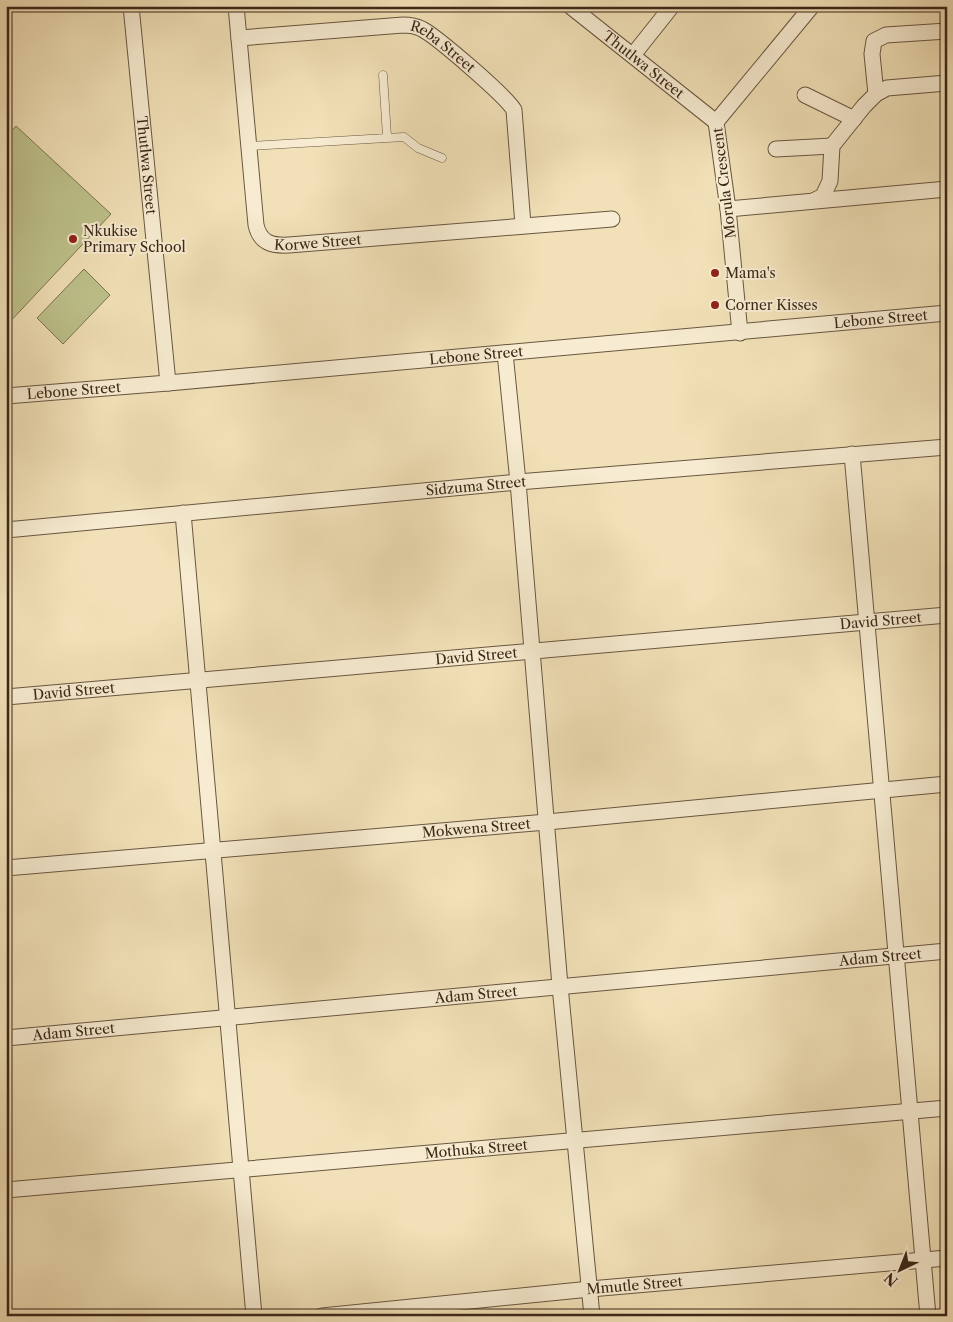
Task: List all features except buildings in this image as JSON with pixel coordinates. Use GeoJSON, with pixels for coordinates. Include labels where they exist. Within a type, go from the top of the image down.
{"type":"FeatureCollection","features":[{"type":"Feature","properties":{"kind":"street","name":"Thutlwa Street"},"geometry":{"type":"LineString","coordinates":[[131,6],[168,383]]}},
{"type":"Feature","properties":{"kind":"street","name":"Korwe Street"},"geometry":{"type":"LineString","coordinates":[[236,6],[256,225],[258,234],[267,242],[277,246],[612,219]]}},
{"type":"Feature","properties":{"kind":"street","name":"Thutlwa Street"},"geometry":{"type":"LineString","coordinates":[[570,6],[716,122]]}},
{"type":"Feature","properties":{"kind":"street"},"geometry":{"type":"LineString","coordinates":[[633,55],[672,6]]}},
{"type":"Feature","properties":{"kind":"street","name":"Morula Crescent"},"geometry":{"type":"LineString","coordinates":[[740,333],[728,209],[716,122],[812,6]]}},
{"type":"Feature","properties":{"kind":"street","name":"Reba Street"},"geometry":{"type":"LineString","coordinates":[[239,38],[412,25],[431,34],[503,96],[514,110],[523,225]]}},
{"type":"Feature","properties":{"kind":"street"},"geometry":{"type":"LineString","coordinates":[[876,94],[872,54],[874,41],[886,35],[947,30]]}},
{"type":"Feature","properties":{"kind":"street"},"geometry":{"type":"LineString","coordinates":[[815,200],[823,196],[830,181],[832,146],[876,94],[887,88],[947,83]]}},
{"type":"Feature","properties":{"kind":"street"},"geometry":{"type":"LineString","coordinates":[[805,95],[854,119]]}},
{"type":"Feature","properties":{"kind":"street"},"geometry":{"type":"LineString","coordinates":[[776,149],[832,146]]}},
{"type":"Feature","properties":{"kind":"street"},"geometry":{"type":"LineString","coordinates":[[728,209],[947,189]]}},
{"type":"Feature","properties":{"kind":"street","name":"Lebone Street"},"geometry":{"type":"LineString","coordinates":[[6,396],[740,333],[947,313]]}},
{"type":"Feature","properties":{"kind":"street"},"geometry":{"type":"LineString","coordinates":[[505,353],[533,652],[560,986],[592,1316]]}},
{"type":"Feature","properties":{"kind":"street","name":"Sidzuma Street"},"geometry":{"type":"LineString","coordinates":[[6,530],[518,482],[947,447]]}},
{"type":"Feature","properties":{"kind":"street"},"geometry":{"type":"LineString","coordinates":[[852,454],[898,956],[928,1316]]}},
{"type":"Feature","properties":{"kind":"street"},"geometry":{"type":"LineString","coordinates":[[183,513],[196,681],[254,1316]]}},
{"type":"Feature","properties":{"kind":"street","name":"David Street"},"geometry":{"type":"LineString","coordinates":[[6,697],[947,615]]}},
{"type":"Feature","properties":{"kind":"street","name":"Mokwena Street"},"geometry":{"type":"LineString","coordinates":[[6,868],[547,822],[947,784]]}},
{"type":"Feature","properties":{"kind":"street","name":"Adam Street"},"geometry":{"type":"LineString","coordinates":[[6,1038],[947,951]]}},
{"type":"Feature","properties":{"kind":"street","name":"Mothuka Street"},"geometry":{"type":"LineString","coordinates":[[6,1190],[947,1108]]}},
{"type":"Feature","properties":{"kind":"street","name":"Mmutle Street"},"geometry":{"type":"LineString","coordinates":[[322,1316],[590,1289],[947,1258]]}},
{"type":"Feature","properties":{"kind":"lane"},"geometry":{"type":"LineString","coordinates":[[383,75],[387,136]]}},
{"type":"Feature","properties":{"kind":"lane"},"geometry":{"type":"LineString","coordinates":[[249,146],[387,136],[404,137],[418,148],[442,158]]}},
{"type":"Feature","properties":{"kind":"green space"},"geometry":{"type":"Polygon","coordinates":[[[16,126],[111,214],[6,326],[6,137],[16,126]]]}},
{"type":"Feature","properties":{"kind":"green space"},"geometry":{"type":"Polygon","coordinates":[[[84,269],[110,295],[63,344],[37,318],[84,269]]]}},
{"type":"Feature","properties":{"kind":"place","name":"Nkukise Primary School"},"geometry":{"type":"Point","coordinates":[73,239]}},
{"type":"Feature","properties":{"kind":"place","name":"Mama's"},"geometry":{"type":"Point","coordinates":[715,273]}},
{"type":"Feature","properties":{"kind":"place","name":"Corner Kisses"},"geometry":{"type":"Point","coordinates":[715,305]}}]}
